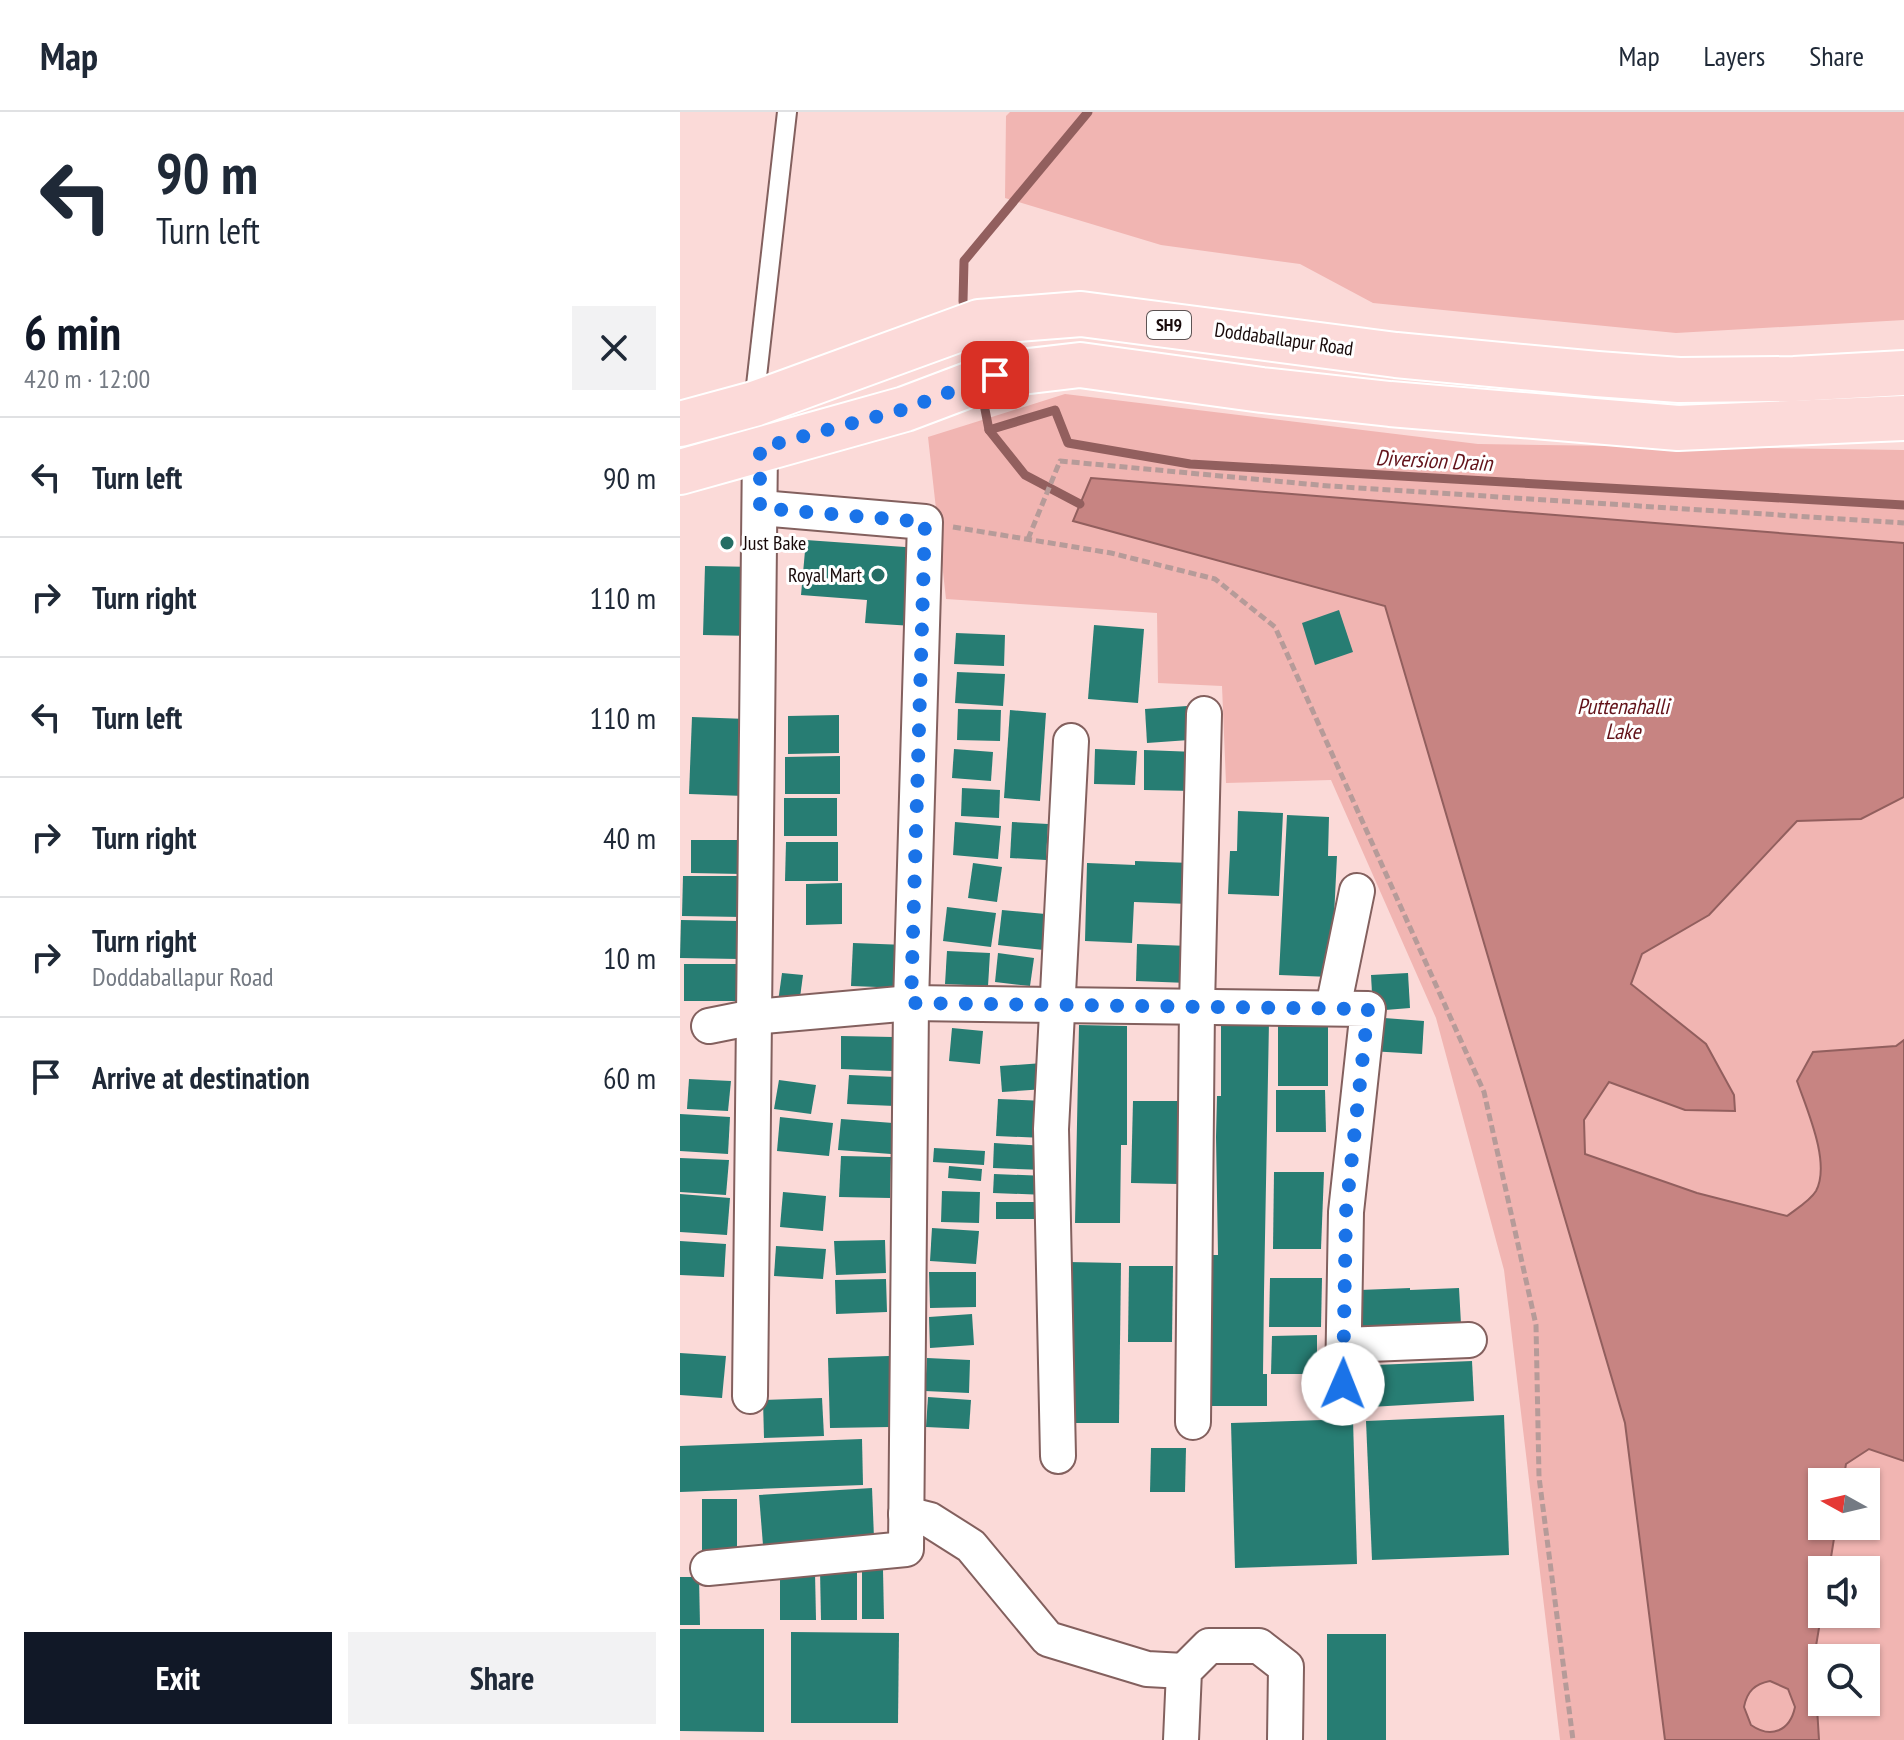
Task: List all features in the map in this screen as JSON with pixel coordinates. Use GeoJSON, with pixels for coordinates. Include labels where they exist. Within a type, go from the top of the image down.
{"type":"FeatureCollection","features":[{"type":"Feature","properties":{"kind":"main road","name":"Doddaballapur Road"},"geometry":{"type":"LineString","coordinates":[[680,424],[754,404],[979,322],[1081,314],[1396,355],[1597,374],[1708,380],[1904,373]]}},
{"type":"Feature","properties":{"kind":"main road"},"geometry":{"type":"LineString","coordinates":[[680,472],[905,409],[995,375],[1080,365],[1276,392],[1678,428],[1904,418]]}},
{"type":"Feature","properties":{"kind":"street"},"geometry":{"type":"LineString","coordinates":[[750,1396],[760,448]]}},
{"type":"Feature","properties":{"kind":"street"},"geometry":{"type":"LineString","coordinates":[[708,1568],[906,1549],[911,1003],[925,522],[760,508]]}},
{"type":"Feature","properties":{"kind":"street"},"geometry":{"type":"LineString","coordinates":[[1193,1422],[1197,1006],[1204,714]]}},
{"type":"Feature","properties":{"kind":"street"},"geometry":{"type":"LineString","coordinates":[[1058,1456],[1051,1129],[1071,741]]}},
{"type":"Feature","properties":{"kind":"street"},"geometry":{"type":"LineString","coordinates":[[1333,1008],[1357,891]]}},
{"type":"Feature","properties":{"kind":"street"},"geometry":{"type":"LineString","coordinates":[[709,1026],[754,1017],[911,1003],[1368,1009],[1346,1212],[1343,1384]]}},
{"type":"Feature","properties":{"kind":"street"},"geometry":{"type":"LineString","coordinates":[[1344,1345],[1469,1340]]}},
{"type":"Feature","properties":{"kind":"street"},"geometry":{"type":"LineString","coordinates":[[906,1514],[930,1520],[971,1546],[1048,1639],[1147,1669],[1184,1671]]}},
{"type":"Feature","properties":{"kind":"street"},"geometry":{"type":"LineString","coordinates":[[1181,1740],[1184,1671],[1209,1646],[1259,1646],[1286,1667],[1285,1740]]}},
{"type":"Feature","properties":{"kind":"lane"},"geometry":{"type":"LineString","coordinates":[[754,404],[787,112]]}},
{"type":"Feature","properties":{"kind":"path"},"geometry":{"type":"LineString","coordinates":[[1028,539],[1060,461],[1345,487],[1904,523]]}},
{"type":"Feature","properties":{"kind":"path"},"geometry":{"type":"LineString","coordinates":[[925,522],[1111,553],[1215,579],[1275,627],[1484,1092],[1536,1325],[1539,1477],[1573,1740]]}},
{"type":"Feature","properties":{"kind":"shaded area"},"geometry":{"type":"Polygon","coordinates":[[[1010,112],[1904,112],[1904,320],[1676,333],[1373,303],[1300,264],[1161,245],[1005,198],[1006,116],[1010,112]]]}},
{"type":"Feature","properties":{"kind":"shaded area"},"geometry":{"type":"Polygon","coordinates":[[[1065,394],[1478,444],[1904,450],[1904,543],[1092,478],[1073,520],[1385,605],[1625,1423],[1665,1740],[1560,1740],[1504,1270],[1436,1018],[1331,780],[1226,783],[1222,686],[1158,683],[1157,613],[946,599],[928,437],[1065,394]]]}},
{"type":"Feature","properties":{"kind":"shaded area"},"geometry":{"type":"Polygon","coordinates":[[[1904,797],[1904,1040],[1896,1046],[1813,1052],[1797,1082],[1811,1121],[1821,1166],[1820,1179],[1813,1195],[1787,1216],[1697,1193],[1585,1154],[1584,1120],[1608,1082],[1685,1110],[1706,1044],[1631,984],[1641,954],[1709,915],[1797,821],[1861,819],[1904,797]]]}},
{"type":"Feature","properties":{"kind":"shaded area"},"geometry":{"type":"Polygon","coordinates":[[[1869,1449],[1904,1461],[1904,1740],[1819,1740],[1818,1716],[1880,1716],[1880,1644],[1816,1644],[1819,1628],[1880,1628],[1880,1556],[1831,1556],[1834,1540],[1880,1540],[1880,1468],[1845,1468],[1846,1464],[1869,1449]]]}},
{"type":"Feature","properties":{"kind":"shaded area"},"geometry":{"type":"Polygon","coordinates":[[[1760,1683],[1780,1683],[1794,1697],[1794,1717],[1780,1731],[1760,1731],[1746,1717],[1746,1697],[1760,1683]]]}},
{"type":"Feature","properties":{"kind":"water","name":"Puttenahalli Lake"},"geometry":{"type":"Polygon","coordinates":[[[1091,478],[1904,543],[1904,797],[1861,819],[1797,821],[1709,915],[1642,954],[1631,984],[1706,1044],[1734,1095],[1735,1111],[1685,1110],[1609,1082],[1584,1120],[1585,1154],[1697,1193],[1787,1216],[1813,1195],[1820,1179],[1816,1136],[1797,1081],[1813,1052],[1896,1046],[1904,1040],[1904,1461],[1869,1449],[1846,1464],[1845,1468],[1808,1468],[1808,1540],[1834,1540],[1831,1556],[1808,1556],[1808,1628],[1819,1628],[1816,1644],[1808,1644],[1808,1716],[1818,1716],[1819,1740],[1665,1740],[1625,1423],[1385,606],[1073,521],[1091,478]],[[1770,1681],[1752,1689],[1744,1707],[1751,1725],[1772,1732],[1789,1722],[1795,1707],[1788,1689],[1770,1681]]]}},
{"type":"Feature","properties":{"kind":"building"},"geometry":{"type":"Polygon","coordinates":[[[806,540],[919,548],[913,626],[865,623],[867,600],[801,595],[806,540]]]}},
{"type":"Feature","properties":{"kind":"building"},"geometry":{"type":"Polygon","coordinates":[[[705,566],[755,567],[753,636],[703,635],[705,566]]]}},
{"type":"Feature","properties":{"kind":"building"},"geometry":{"type":"Polygon","coordinates":[[[1339,610],[1353,652],[1315,665],[1302,623],[1339,610]]]}},
{"type":"Feature","properties":{"kind":"building"},"geometry":{"type":"Polygon","coordinates":[[[1094,625],[1144,629],[1138,703],[1088,699],[1094,625]]]}},
{"type":"Feature","properties":{"kind":"building"},"geometry":{"type":"Polygon","coordinates":[[[956,633],[1005,635],[1004,666],[954,664],[956,633]]]}},
{"type":"Feature","properties":{"kind":"building"},"geometry":{"type":"Polygon","coordinates":[[[957,672],[1005,674],[1003,706],[955,703],[957,672]]]}},
{"type":"Feature","properties":{"kind":"building"},"geometry":{"type":"Polygon","coordinates":[[[1187,706],[1189,740],[1147,743],[1145,709],[1187,706]]]}},
{"type":"Feature","properties":{"kind":"building"},"geometry":{"type":"Polygon","coordinates":[[[958,709],[1001,710],[1000,741],[957,740],[958,709]]]}},
{"type":"Feature","properties":{"kind":"building"},"geometry":{"type":"Polygon","coordinates":[[[1010,710],[1046,713],[1040,801],[1004,798],[1010,710]]]}},
{"type":"Feature","properties":{"kind":"building"},"geometry":{"type":"Polygon","coordinates":[[[839,715],[839,753],[788,754],[788,716],[839,715]]]}},
{"type":"Feature","properties":{"kind":"building"},"geometry":{"type":"Polygon","coordinates":[[[692,717],[747,719],[744,796],[689,794],[692,717]]]}},
{"type":"Feature","properties":{"kind":"building"},"geometry":{"type":"Polygon","coordinates":[[[954,749],[993,752],[991,781],[952,778],[954,749]]]}},
{"type":"Feature","properties":{"kind":"building"},"geometry":{"type":"Polygon","coordinates":[[[1095,749],[1137,751],[1135,785],[1094,784],[1095,749]]]}},
{"type":"Feature","properties":{"kind":"building"},"geometry":{"type":"Polygon","coordinates":[[[1144,750],[1196,752],[1195,791],[1144,790],[1144,750]]]}},
{"type":"Feature","properties":{"kind":"building"},"geometry":{"type":"Polygon","coordinates":[[[840,756],[840,794],[785,794],[785,757],[840,756]]]}},
{"type":"Feature","properties":{"kind":"building"},"geometry":{"type":"Polygon","coordinates":[[[962,788],[1000,790],[999,818],[961,816],[962,788]]]}},
{"type":"Feature","properties":{"kind":"building"},"geometry":{"type":"Polygon","coordinates":[[[784,798],[837,798],[837,836],[784,836],[784,798]]]}},
{"type":"Feature","properties":{"kind":"building"},"geometry":{"type":"Polygon","coordinates":[[[1238,811],[1283,813],[1279,896],[1228,894],[1230,851],[1237,851],[1238,811]]]}},
{"type":"Feature","properties":{"kind":"building"},"geometry":{"type":"Polygon","coordinates":[[[1287,815],[1329,817],[1328,856],[1337,856],[1331,977],[1279,975],[1287,815]]]}},
{"type":"Feature","properties":{"kind":"building"},"geometry":{"type":"Polygon","coordinates":[[[955,822],[1001,826],[998,859],[953,855],[955,822]]]}},
{"type":"Feature","properties":{"kind":"building"},"geometry":{"type":"Polygon","coordinates":[[[1012,822],[1048,824],[1046,860],[1010,858],[1012,822]]]}},
{"type":"Feature","properties":{"kind":"building"},"geometry":{"type":"Polygon","coordinates":[[[691,840],[743,840],[742,874],[691,873],[691,840]]]}},
{"type":"Feature","properties":{"kind":"building"},"geometry":{"type":"Polygon","coordinates":[[[786,842],[838,842],[838,881],[785,881],[786,842]]]}},
{"type":"Feature","properties":{"kind":"building"},"geometry":{"type":"Polygon","coordinates":[[[1135,861],[1191,863],[1189,904],[1134,902],[1132,943],[1085,941],[1087,863],[1135,865],[1135,861]]]}},
{"type":"Feature","properties":{"kind":"building"},"geometry":{"type":"Polygon","coordinates":[[[973,863],[1002,867],[997,902],[968,898],[973,863]]]}},
{"type":"Feature","properties":{"kind":"building"},"geometry":{"type":"Polygon","coordinates":[[[683,876],[742,876],[742,917],[682,916],[683,876]]]}},
{"type":"Feature","properties":{"kind":"building"},"geometry":{"type":"Polygon","coordinates":[[[842,883],[842,924],[806,925],[806,884],[842,883]]]}},
{"type":"Feature","properties":{"kind":"building"},"geometry":{"type":"Polygon","coordinates":[[[947,907],[996,913],[991,947],[943,941],[947,907]]]}},
{"type":"Feature","properties":{"kind":"building"},"geometry":{"type":"Polygon","coordinates":[[[1002,910],[1056,915],[1053,951],[998,945],[1002,910]]]}},
{"type":"Feature","properties":{"kind":"building"},"geometry":{"type":"Polygon","coordinates":[[[681,920],[740,921],[739,959],[680,958],[681,920]]]}},
{"type":"Feature","properties":{"kind":"building"},"geometry":{"type":"Polygon","coordinates":[[[853,943],[906,945],[904,988],[851,986],[853,943]]]}},
{"type":"Feature","properties":{"kind":"building"},"geometry":{"type":"Polygon","coordinates":[[[1137,944],[1189,946],[1188,983],[1136,981],[1137,944]]]}},
{"type":"Feature","properties":{"kind":"building"},"geometry":{"type":"Polygon","coordinates":[[[947,951],[990,953],[988,986],[945,984],[947,951]]]}},
{"type":"Feature","properties":{"kind":"building"},"geometry":{"type":"Polygon","coordinates":[[[998,953],[1034,958],[1030,986],[995,982],[998,953]]]}},
{"type":"Feature","properties":{"kind":"building"},"geometry":{"type":"Polygon","coordinates":[[[684,964],[737,964],[736,1001],[684,1001],[684,964]]]}},
{"type":"Feature","properties":{"kind":"building"},"geometry":{"type":"Polygon","coordinates":[[[782,973],[803,975],[799,1005],[778,1002],[782,973]]]}},
{"type":"Feature","properties":{"kind":"building"},"geometry":{"type":"Polygon","coordinates":[[[1408,973],[1410,1008],[1373,1011],[1371,975],[1408,973]]]}},
{"type":"Feature","properties":{"kind":"building"},"geometry":{"type":"Polygon","coordinates":[[[1371,1017],[1424,1021],[1422,1054],[1369,1051],[1371,1017]]]}},
{"type":"Feature","properties":{"kind":"building"},"geometry":{"type":"Polygon","coordinates":[[[1278,1020],[1328,1020],[1328,1086],[1278,1086],[1278,1020]]]}},
{"type":"Feature","properties":{"kind":"building"},"geometry":{"type":"Polygon","coordinates":[[[1221,1021],[1269,1021],[1263,1374],[1267,1374],[1267,1406],[1211,1406],[1212,1255],[1218,1255],[1216,1137],[1217,1096],[1221,1096],[1221,1021]]]}},
{"type":"Feature","properties":{"kind":"building"},"geometry":{"type":"Polygon","coordinates":[[[1079,1025],[1127,1026],[1127,1145],[1121,1145],[1120,1223],[1075,1223],[1079,1025]]]}},
{"type":"Feature","properties":{"kind":"building"},"geometry":{"type":"Polygon","coordinates":[[[952,1028],[983,1031],[980,1064],[949,1061],[952,1028]]]}},
{"type":"Feature","properties":{"kind":"building"},"geometry":{"type":"Polygon","coordinates":[[[841,1036],[893,1037],[893,1071],[841,1069],[841,1036]]]}},
{"type":"Feature","properties":{"kind":"building"},"geometry":{"type":"Polygon","coordinates":[[[1043,1063],[1045,1089],[1002,1092],[1000,1066],[1043,1063]]]}},
{"type":"Feature","properties":{"kind":"building"},"geometry":{"type":"Polygon","coordinates":[[[849,1075],[896,1077],[895,1106],[847,1104],[849,1075]]]}},
{"type":"Feature","properties":{"kind":"building"},"geometry":{"type":"Polygon","coordinates":[[[689,1079],[731,1081],[728,1111],[687,1109],[689,1079]]]}},
{"type":"Feature","properties":{"kind":"building"},"geometry":{"type":"Polygon","coordinates":[[[779,1080],[816,1085],[811,1114],[774,1109],[779,1080]]]}},
{"type":"Feature","properties":{"kind":"building"},"geometry":{"type":"Polygon","coordinates":[[[1276,1090],[1325,1090],[1326,1132],[1276,1132],[1276,1090]]]}},
{"type":"Feature","properties":{"kind":"building"},"geometry":{"type":"Polygon","coordinates":[[[998,1099],[1046,1101],[1044,1138],[996,1136],[998,1099]]]}},
{"type":"Feature","properties":{"kind":"building"},"geometry":{"type":"Polygon","coordinates":[[[1133,1101],[1181,1101],[1179,1184],[1131,1183],[1133,1101]]]}},
{"type":"Feature","properties":{"kind":"building"},"geometry":{"type":"Polygon","coordinates":[[[680,1114],[730,1117],[728,1154],[680,1151],[680,1114]]]}},
{"type":"Feature","properties":{"kind":"building"},"geometry":{"type":"Polygon","coordinates":[[[780,1117],[833,1123],[829,1156],[777,1151],[780,1117]]]}},
{"type":"Feature","properties":{"kind":"building"},"geometry":{"type":"Polygon","coordinates":[[[841,1119],[893,1123],[891,1154],[838,1150],[841,1119]]]}},
{"type":"Feature","properties":{"kind":"building"},"geometry":{"type":"Polygon","coordinates":[[[994,1143],[1046,1146],[1045,1170],[993,1168],[994,1143]]]}},
{"type":"Feature","properties":{"kind":"building"},"geometry":{"type":"Polygon","coordinates":[[[934,1148],[985,1151],[984,1165],[933,1162],[934,1148]]]}},
{"type":"Feature","properties":{"kind":"building"},"geometry":{"type":"Polygon","coordinates":[[[841,1156],[891,1157],[890,1198],[839,1197],[841,1156]]]}},
{"type":"Feature","properties":{"kind":"building"},"geometry":{"type":"Polygon","coordinates":[[[680,1158],[729,1160],[726,1195],[680,1192],[680,1158]]]}},
{"type":"Feature","properties":{"kind":"building"},"geometry":{"type":"Polygon","coordinates":[[[949,1166],[982,1169],[981,1181],[948,1178],[949,1166]]]}},
{"type":"Feature","properties":{"kind":"building"},"geometry":{"type":"Polygon","coordinates":[[[1274,1172],[1324,1172],[1321,1249],[1273,1249],[1274,1172]]]}},
{"type":"Feature","properties":{"kind":"building"},"geometry":{"type":"Polygon","coordinates":[[[994,1174],[1047,1176],[1046,1195],[993,1193],[994,1174]]]}},
{"type":"Feature","properties":{"kind":"building"},"geometry":{"type":"Polygon","coordinates":[[[942,1191],[980,1192],[979,1223],[941,1222],[942,1191]]]}},
{"type":"Feature","properties":{"kind":"building"},"geometry":{"type":"Polygon","coordinates":[[[783,1192],[826,1196],[823,1231],[780,1227],[783,1192]]]}},
{"type":"Feature","properties":{"kind":"building"},"geometry":{"type":"Polygon","coordinates":[[[680,1194],[730,1198],[727,1235],[680,1232],[680,1194]]]}},
{"type":"Feature","properties":{"kind":"building"},"geometry":{"type":"Polygon","coordinates":[[[996,1202],[1044,1202],[1044,1219],[996,1219],[996,1202]]]}},
{"type":"Feature","properties":{"kind":"building"},"geometry":{"type":"Polygon","coordinates":[[[932,1228],[979,1231],[976,1264],[930,1261],[932,1228]]]}},
{"type":"Feature","properties":{"kind":"building"},"geometry":{"type":"Polygon","coordinates":[[[885,1240],[886,1273],[836,1275],[834,1241],[885,1240]]]}},
{"type":"Feature","properties":{"kind":"building"},"geometry":{"type":"Polygon","coordinates":[[[680,1241],[726,1244],[724,1277],[680,1275],[680,1241]]]}},
{"type":"Feature","properties":{"kind":"building"},"geometry":{"type":"Polygon","coordinates":[[[776,1246],[826,1249],[823,1279],[774,1276],[776,1246]]]}},
{"type":"Feature","properties":{"kind":"building"},"geometry":{"type":"Polygon","coordinates":[[[1068,1262],[1121,1263],[1119,1423],[1067,1423],[1068,1262]]]}},
{"type":"Feature","properties":{"kind":"building"},"geometry":{"type":"Polygon","coordinates":[[[1129,1266],[1173,1266],[1172,1342],[1128,1342],[1129,1266]]]}},
{"type":"Feature","properties":{"kind":"building"},"geometry":{"type":"Polygon","coordinates":[[[929,1272],[976,1272],[976,1307],[930,1308],[929,1272]]]}},
{"type":"Feature","properties":{"kind":"building"},"geometry":{"type":"Polygon","coordinates":[[[1270,1278],[1322,1278],[1321,1327],[1269,1327],[1270,1278]]]}},
{"type":"Feature","properties":{"kind":"building"},"geometry":{"type":"Polygon","coordinates":[[[886,1279],[887,1312],[836,1314],[835,1280],[886,1279]]]}},
{"type":"Feature","properties":{"kind":"building"},"geometry":{"type":"Polygon","coordinates":[[[1459,1288],[1461,1324],[1361,1328],[1360,1290],[1459,1288]]]}},
{"type":"Feature","properties":{"kind":"building"},"geometry":{"type":"Polygon","coordinates":[[[972,1314],[974,1345],[930,1348],[929,1317],[972,1314]]]}},
{"type":"Feature","properties":{"kind":"building"},"geometry":{"type":"Polygon","coordinates":[[[1317,1335],[1317,1374],[1271,1374],[1272,1336],[1317,1335]]]}},
{"type":"Feature","properties":{"kind":"building"},"geometry":{"type":"Polygon","coordinates":[[[680,1353],[726,1356],[722,1398],[680,1395],[680,1353]]]}},
{"type":"Feature","properties":{"kind":"building"},"geometry":{"type":"Polygon","coordinates":[[[889,1356],[890,1427],[830,1428],[828,1358],[889,1356]]]}},
{"type":"Feature","properties":{"kind":"building"},"geometry":{"type":"Polygon","coordinates":[[[927,1358],[970,1360],[969,1393],[925,1391],[927,1358]]]}},
{"type":"Feature","properties":{"kind":"building"},"geometry":{"type":"Polygon","coordinates":[[[1472,1361],[1474,1401],[1353,1408],[1351,1366],[1472,1361]]]}},
{"type":"Feature","properties":{"kind":"building"},"geometry":{"type":"Polygon","coordinates":[[[928,1397],[971,1400],[969,1429],[926,1427],[928,1397]]]}},
{"type":"Feature","properties":{"kind":"building"},"geometry":{"type":"Polygon","coordinates":[[[822,1398],[824,1436],[764,1438],[763,1400],[822,1398]]]}},
{"type":"Feature","properties":{"kind":"building"},"geometry":{"type":"Polygon","coordinates":[[[1504,1415],[1509,1555],[1372,1560],[1366,1421],[1504,1415]]]}},
{"type":"Feature","properties":{"kind":"building"},"geometry":{"type":"Polygon","coordinates":[[[1353,1419],[1357,1564],[1235,1568],[1231,1423],[1353,1419]]]}},
{"type":"Feature","properties":{"kind":"building"},"geometry":{"type":"Polygon","coordinates":[[[862,1439],[863,1485],[680,1492],[680,1446],[862,1439]]]}},
{"type":"Feature","properties":{"kind":"building"},"geometry":{"type":"Polygon","coordinates":[[[1151,1448],[1186,1448],[1185,1492],[1150,1492],[1151,1448]]]}},
{"type":"Feature","properties":{"kind":"building"},"geometry":{"type":"Polygon","coordinates":[[[872,1488],[874,1538],[763,1545],[759,1495],[872,1488]]]}},
{"type":"Feature","properties":{"kind":"building"},"geometry":{"type":"Polygon","coordinates":[[[702,1499],[737,1499],[737,1551],[702,1551],[702,1499]]]}},
{"type":"Feature","properties":{"kind":"building"},"geometry":{"type":"Polygon","coordinates":[[[857,1569],[857,1620],[821,1620],[820,1570],[857,1569]]]}},
{"type":"Feature","properties":{"kind":"building"},"geometry":{"type":"Polygon","coordinates":[[[862,1570],[883,1570],[884,1619],[862,1619],[862,1570]]]}},
{"type":"Feature","properties":{"kind":"building"},"geometry":{"type":"Polygon","coordinates":[[[815,1572],[816,1620],[780,1620],[780,1573],[815,1572]]]}},
{"type":"Feature","properties":{"kind":"building"},"geometry":{"type":"Polygon","coordinates":[[[680,1577],[699,1577],[700,1625],[680,1625],[680,1577]]]}},
{"type":"Feature","properties":{"kind":"building"},"geometry":{"type":"Polygon","coordinates":[[[680,1629],[764,1629],[764,1732],[680,1731],[680,1629]]]}},
{"type":"Feature","properties":{"kind":"building"},"geometry":{"type":"Polygon","coordinates":[[[791,1632],[899,1633],[898,1723],[791,1723],[791,1632]]]}},
{"type":"Feature","properties":{"kind":"building"},"geometry":{"type":"Polygon","coordinates":[[[1327,1634],[1386,1634],[1386,1740],[1327,1740],[1327,1634]]]}},
{"type":"Feature","properties":{"kind":"waterway"},"geometry":{"type":"LineString","coordinates":[[965,313],[964,261],[1088,112]]}},
{"type":"Feature","properties":{"kind":"waterway"},"geometry":{"type":"LineString","coordinates":[[982,394],[989,430],[1025,475],[1080,504]]}},
{"type":"Feature","properties":{"kind":"waterway","name":"Diversion Drain"},"geometry":{"type":"LineString","coordinates":[[989,430],[1055,410],[1068,443],[1190,464],[1904,505]]}},
{"type":"Feature","properties":{"kind":"place","name":"Just Bake"},"geometry":{"type":"Point","coordinates":[727,543]}},
{"type":"Feature","properties":{"kind":"place","name":"Royal Mart"},"geometry":{"type":"Point","coordinates":[878,575]}},
{"type":"Feature","properties":{"kind":"route"},"geometry":{"type":"LineString","coordinates":[[995,375],[905,409],[760,448],[760,508],[925,522],[911,1003],[1368,1009],[1346,1212],[1343,1384]]}}]}
